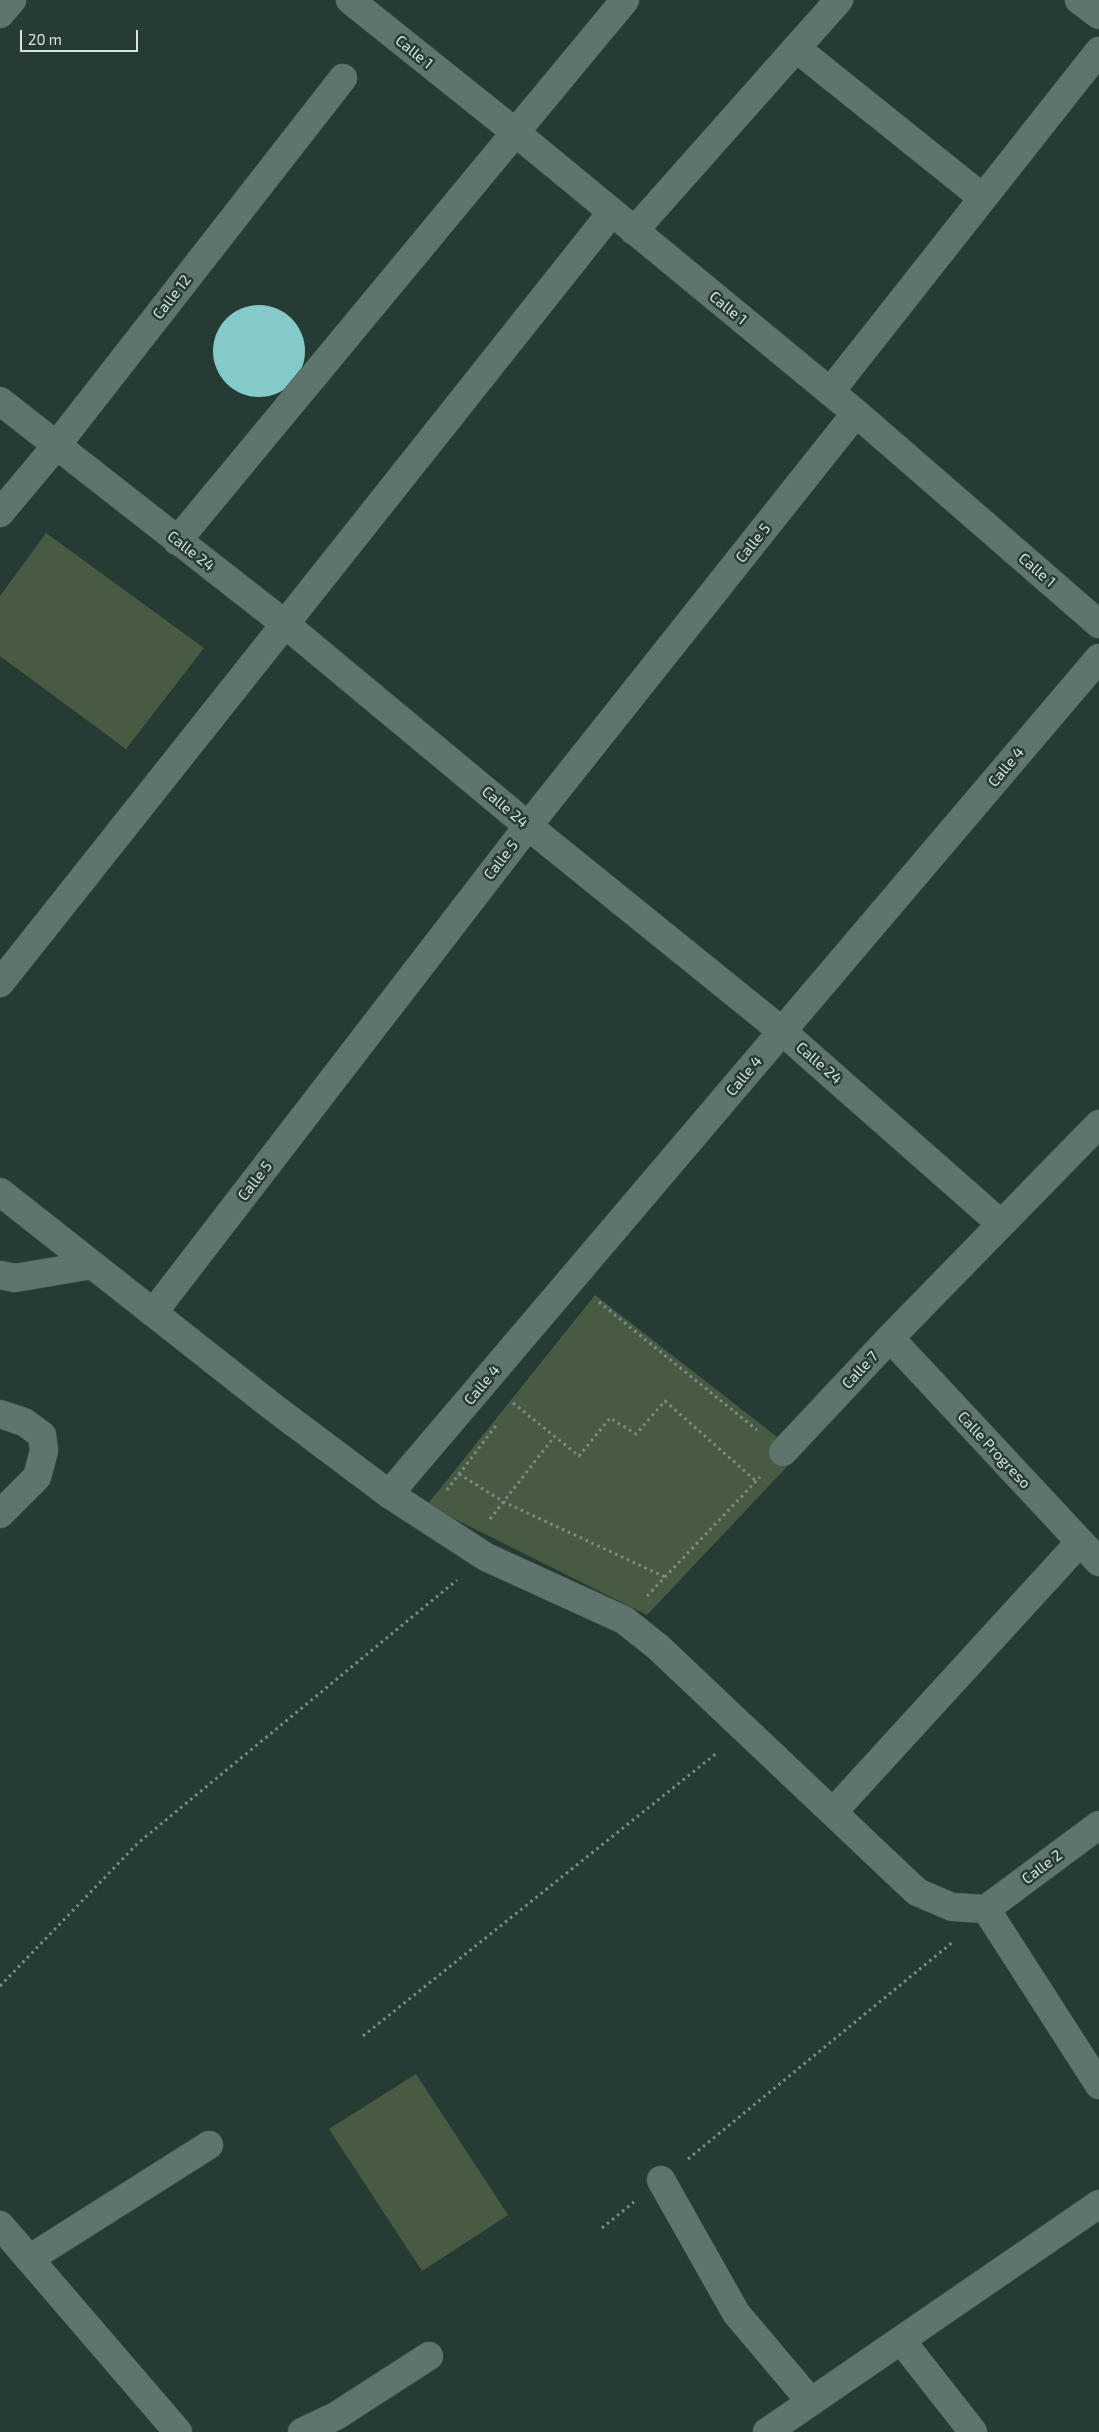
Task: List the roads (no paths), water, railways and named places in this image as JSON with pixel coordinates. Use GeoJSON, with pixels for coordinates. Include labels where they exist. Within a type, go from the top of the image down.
{"type":"FeatureCollection","features":[{"type":"Feature","properties":{"kind":"street"},"geometry":{"type":"LineString","coordinates":[[0,14],[12,0]]}},
{"type":"Feature","properties":{"kind":"street","name":"Calle 1"},"geometry":{"type":"LineString","coordinates":[[350,0],[515,132],[856,413],[1099,624]]}},
{"type":"Feature","properties":{"kind":"street"},"geometry":{"type":"LineString","coordinates":[[177,541],[625,0]]}},
{"type":"Feature","properties":{"kind":"street"},"geometry":{"type":"LineString","coordinates":[[634,231],[839,0]]}},
{"type":"Feature","properties":{"kind":"street"},"geometry":{"type":"LineString","coordinates":[[1079,0],[1099,15]]}},
{"type":"Feature","properties":{"kind":"street"},"geometry":{"type":"LineString","coordinates":[[796,48],[983,198]]}},
{"type":"Feature","properties":{"kind":"street"},"geometry":{"type":"LineString","coordinates":[[830,392],[1099,51]]}},
{"type":"Feature","properties":{"kind":"street","name":"Calle 12"},"geometry":{"type":"LineString","coordinates":[[0,513],[56,446],[343,78]]}},
{"type":"Feature","properties":{"kind":"street"},"geometry":{"type":"LineString","coordinates":[[0,983],[612,212]]}},
{"type":"Feature","properties":{"kind":"street","name":"Calle 24"},"geometry":{"type":"LineString","coordinates":[[0,401],[285,624],[528,826],[782,1032],[1001,1224]]}},
{"type":"Feature","properties":{"kind":"street","name":"Calle 5"},"geometry":{"type":"LineString","coordinates":[[153,1313],[528,826],[856,413]]}},
{"type":"Feature","properties":{"kind":"street","name":"Calle 4"},"geometry":{"type":"LineString","coordinates":[[389,1494],[1099,658]]}},
{"type":"Feature","properties":{"kind":"street","name":"Calle 7"},"geometry":{"type":"LineString","coordinates":[[783,1452],[890,1338],[1099,1124]]}},
{"type":"Feature","properties":{"kind":"street"},"geometry":{"type":"LineString","coordinates":[[0,1192],[273,1407],[389,1494],[486,1557],[624,1620],[658,1647],[917,1892],[952,1907],[986,1909],[1099,2085]]}},
{"type":"Feature","properties":{"kind":"street"},"geometry":{"type":"LineString","coordinates":[[0,1275],[15,1278],[92,1265]]}},
{"type":"Feature","properties":{"kind":"street","name":"Calle Progreso"},"geometry":{"type":"LineString","coordinates":[[890,1338],[1099,1562]]}},
{"type":"Feature","properties":{"kind":"street"},"geometry":{"type":"LineString","coordinates":[[0,1414],[24,1422],[42,1434],[44,1451],[37,1477],[0,1514]]}},
{"type":"Feature","properties":{"kind":"street"},"geometry":{"type":"LineString","coordinates":[[833,1812],[1080,1542]]}},
{"type":"Feature","properties":{"kind":"street","name":"Calle 2"},"geometry":{"type":"LineString","coordinates":[[986,1909],[1099,1825]]}},
{"type":"Feature","properties":{"kind":"street"},"geometry":{"type":"LineString","coordinates":[[29,2259],[208,2146]]}},
{"type":"Feature","properties":{"kind":"street"},"geometry":{"type":"LineString","coordinates":[[661,2180],[736,2313],[811,2402]]}},
{"type":"Feature","properties":{"kind":"street"},"geometry":{"type":"LineString","coordinates":[[768,2432],[1099,2204]]}},
{"type":"Feature","properties":{"kind":"street"},"geometry":{"type":"LineString","coordinates":[[0,2225],[178,2432]]}},
{"type":"Feature","properties":{"kind":"street"},"geometry":{"type":"LineString","coordinates":[[901,2340],[973,2432]]}},
{"type":"Feature","properties":{"kind":"street"},"geometry":{"type":"LineString","coordinates":[[302,2432],[336,2416],[429,2356]]}}]}
